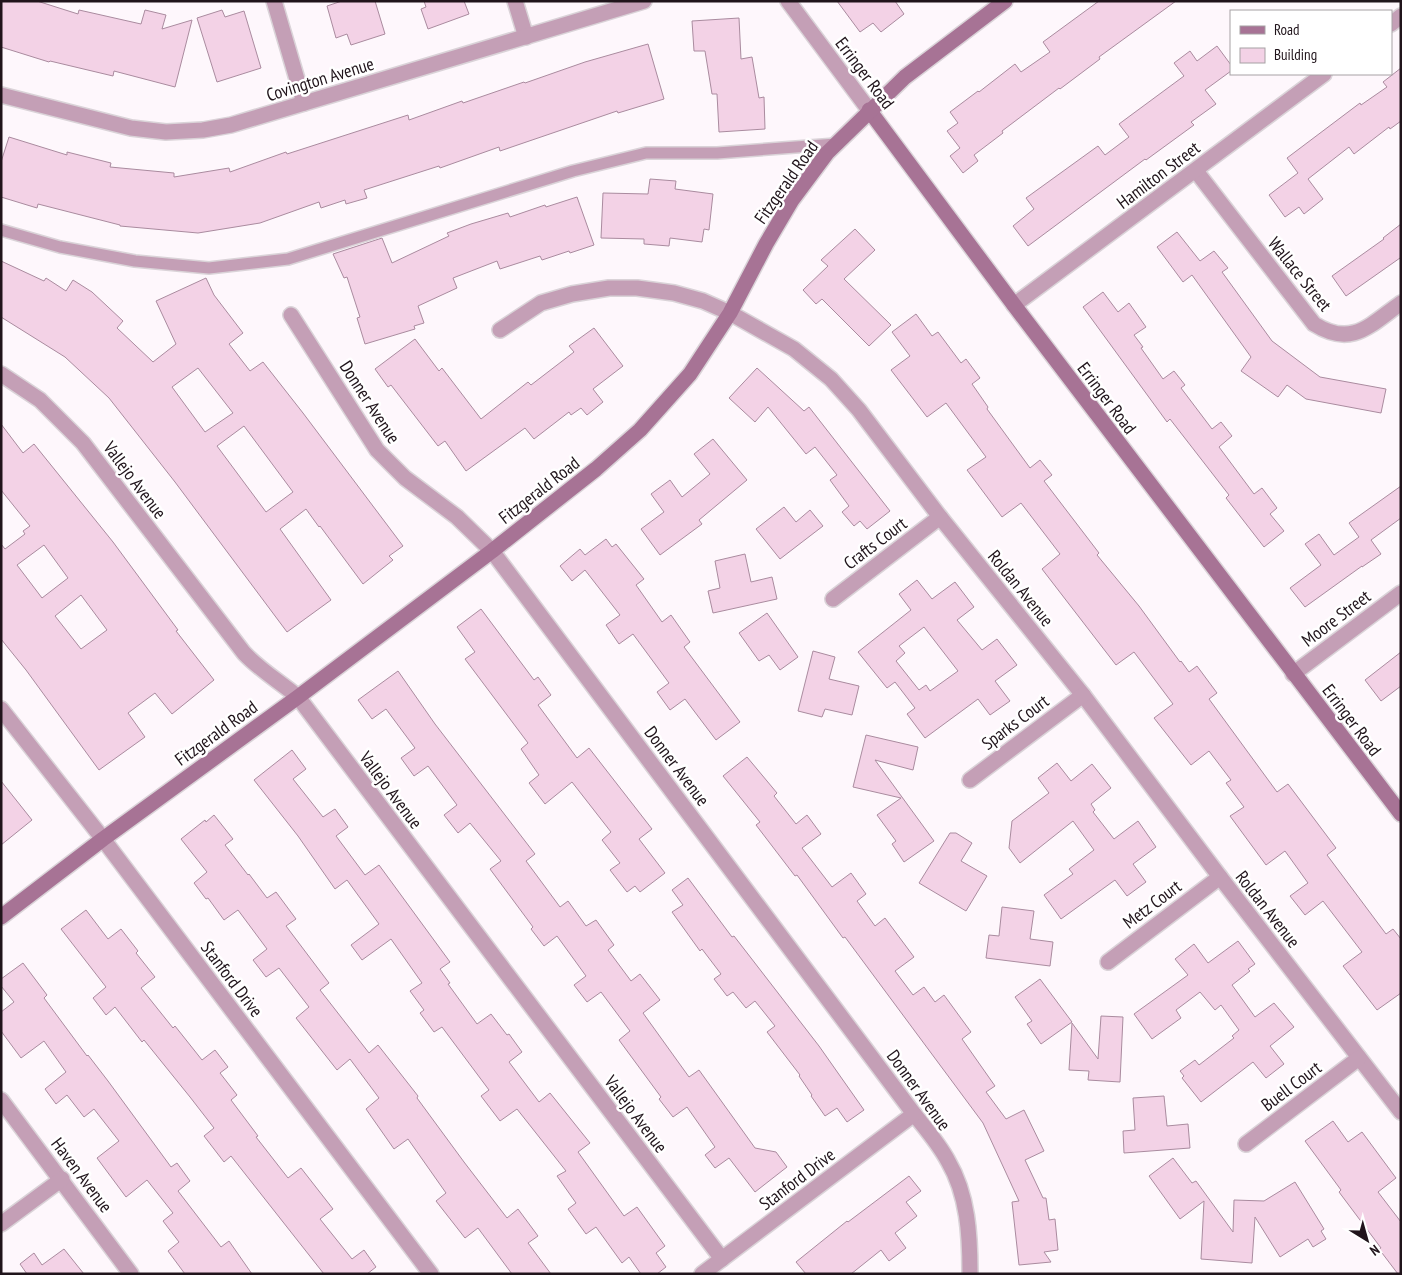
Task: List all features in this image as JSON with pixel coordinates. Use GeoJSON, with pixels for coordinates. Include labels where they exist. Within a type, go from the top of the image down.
{"type":"FeatureCollection","features":[{"type":"Feature","properties":{"kind":"main road","name":"Fitzgerald Road"},"geometry":{"type":"LineString","coordinates":[[1,917],[103,839],[298,697],[492,551],[596,468],[640,430],[690,374],[730,313],[766,244],[792,200],[827,153],[905,77],[1005,1]]}},
{"type":"Feature","properties":{"kind":"main road","name":"Erringer Road"},"geometry":{"type":"LineString","coordinates":[[869,110],[1014,305],[1401,814]]}},
{"type":"Feature","properties":{"kind":"street"},"geometry":{"type":"LineString","coordinates":[[274,1],[304,103]]}},
{"type":"Feature","properties":{"kind":"street"},"geometry":{"type":"LineString","coordinates":[[515,1],[526,37]]}},
{"type":"Feature","properties":{"kind":"street","name":"Covington Avenue"},"geometry":{"type":"LineString","coordinates":[[1,96],[131,128],[166,132],[203,130],[231,125],[644,1]]}},
{"type":"Feature","properties":{"kind":"street","name":"Erringer Road"},"geometry":{"type":"LineString","coordinates":[[788,1],[869,110]]}},
{"type":"Feature","properties":{"kind":"street","name":"Hamilton Street"},"geometry":{"type":"LineString","coordinates":[[1014,305],[1323,75]]}},
{"type":"Feature","properties":{"kind":"street","name":"Wallace Street"},"geometry":{"type":"LineString","coordinates":[[1196,170],[1314,324],[1326,332],[1341,335],[1356,333],[1370,326],[1401,302]]}},
{"type":"Feature","properties":{"kind":"street","name":"Roldan Avenue"},"geometry":{"type":"LineString","coordinates":[[500,330],[541,303],[572,294],[609,288],[637,288],[674,293],[703,301],[730,313],[794,349],[831,379],[859,410],[940,516],[1083,695],[1401,1112]]}},
{"type":"Feature","properties":{"kind":"street","name":"Donner Avenue"},"geometry":{"type":"LineString","coordinates":[[291,315],[377,450],[405,478],[457,517],[492,551],[949,1162],[964,1200],[970,1237],[970,1274]]}},
{"type":"Feature","properties":{"kind":"street","name":"Vallejo Avenue"},"geometry":{"type":"LineString","coordinates":[[1,374],[40,400],[83,443],[244,653],[257,667],[298,697],[722,1259]]}},
{"type":"Feature","properties":{"kind":"street","name":"Crafts Court"},"geometry":{"type":"LineString","coordinates":[[833,598],[940,516]]}},
{"type":"Feature","properties":{"kind":"street","name":"Moore Street"},"geometry":{"type":"LineString","coordinates":[[1293,674],[1401,593]]}},
{"type":"Feature","properties":{"kind":"street","name":"Sparks Court"},"geometry":{"type":"LineString","coordinates":[[970,780],[1083,695]]}},
{"type":"Feature","properties":{"kind":"street","name":"Stanford Drive"},"geometry":{"type":"LineString","coordinates":[[1,709],[103,839],[431,1274]]}},
{"type":"Feature","properties":{"kind":"street","name":"Metz Court"},"geometry":{"type":"LineString","coordinates":[[1108,962],[1220,877]]}},
{"type":"Feature","properties":{"kind":"street","name":"Buell Court"},"geometry":{"type":"LineString","coordinates":[[1246,1144],[1359,1058]]}},
{"type":"Feature","properties":{"kind":"street","name":"Haven Avenue"},"geometry":{"type":"LineString","coordinates":[[1,1100],[131,1274]]}},
{"type":"Feature","properties":{"kind":"street","name":"Stanford Drive"},"geometry":{"type":"LineString","coordinates":[[702,1274],[914,1114]]}},
{"type":"Feature","properties":{"kind":"street"},"geometry":{"type":"LineString","coordinates":[[1,1224],[62,1180]]}},
{"type":"Feature","properties":{"kind":"lane"},"geometry":{"type":"LineString","coordinates":[[1,230],[60,247],[135,261],[208,268],[288,258],[573,172],[646,154],[718,153],[836,144]]}},
{"type":"Feature","properties":{"kind":"building"},"geometry":{"type":"Polygon","coordinates":[[[1,1],[37,1],[78,14],[79,10],[141,24],[145,10],[166,15],[162,29],[192,20],[175,87],[114,71],[113,76],[49,62],[1,47],[1,1]]]}},
{"type":"Feature","properties":{"kind":"building"},"geometry":{"type":"Polygon","coordinates":[[[342,1],[375,1],[385,34],[351,45],[347,34],[336,38],[327,6],[342,1]]]}},
{"type":"Feature","properties":{"kind":"building"},"geometry":{"type":"Polygon","coordinates":[[[424,1],[464,1],[469,14],[428,29],[421,9],[426,7],[424,1]]]}},
{"type":"Feature","properties":{"kind":"building"},"geometry":{"type":"Polygon","coordinates":[[[837,1],[895,1],[904,14],[881,32],[873,23],[860,32],[837,1]]]}},
{"type":"Feature","properties":{"kind":"building"},"geometry":{"type":"Polygon","coordinates":[[[1099,1],[1176,1],[1002,131],[1003,133],[974,155],[978,161],[963,173],[950,156],[960,148],[947,131],[958,123],[950,112],[1015,64],[1021,72],[1050,52],[1043,42],[1099,1]]]}},
{"type":"Feature","properties":{"kind":"building"},"geometry":{"type":"Polygon","coordinates":[[[222,10],[225,17],[244,11],[261,68],[217,82],[197,18],[222,10]]]}},
{"type":"Feature","properties":{"kind":"building"},"geometry":{"type":"Polygon","coordinates":[[[739,18],[741,59],[752,57],[759,98],[764,97],[765,129],[719,132],[717,94],[712,94],[705,51],[694,51],[692,21],[739,18]]]}},
{"type":"Feature","properties":{"kind":"building"},"geometry":{"type":"Polygon","coordinates":[[[648,44],[664,99],[618,113],[617,111],[500,151],[499,147],[440,168],[439,166],[364,190],[367,198],[346,204],[345,200],[321,208],[319,202],[260,223],[198,233],[120,226],[38,204],[37,208],[1,197],[1,162],[9,137],[67,155],[67,152],[111,163],[110,167],[174,173],[174,177],[229,168],[230,172],[286,152],[287,154],[408,115],[409,120],[462,101],[463,103],[585,62],[648,44]]]}},
{"type":"Feature","properties":{"kind":"building"},"geometry":{"type":"Polygon","coordinates":[[[1217,46],[1230,64],[1230,72],[1205,90],[1216,104],[1191,122],[1194,125],[1028,246],[1013,226],[1034,209],[1026,198],[1098,146],[1105,155],[1129,137],[1119,124],[1184,76],[1174,63],[1190,51],[1197,61],[1217,46]]]}},
{"type":"Feature","properties":{"kind":"building"},"geometry":{"type":"Polygon","coordinates":[[[1401,68],[1401,121],[1390,129],[1389,127],[1354,154],[1349,147],[1308,179],[1323,199],[1304,214],[1299,207],[1285,217],[1269,195],[1298,173],[1287,158],[1360,103],[1361,105],[1387,87],[1383,82],[1401,68]]]}},
{"type":"Feature","properties":{"kind":"building"},"geometry":{"type":"Polygon","coordinates":[[[650,179],[676,181],[675,189],[713,194],[709,230],[704,229],[702,242],[670,238],[669,246],[644,244],[644,239],[601,238],[603,193],[648,194],[650,179]]]}},
{"type":"Feature","properties":{"kind":"building"},"geometry":{"type":"Polygon","coordinates":[[[577,197],[594,245],[542,260],[540,256],[500,269],[497,261],[453,278],[457,288],[418,306],[424,323],[414,326],[415,329],[365,344],[357,318],[360,317],[347,277],[344,278],[333,254],[382,238],[392,263],[449,236],[447,233],[471,224],[508,213],[510,217],[577,197]]]}},
{"type":"Feature","properties":{"kind":"building"},"geometry":{"type":"Polygon","coordinates":[[[1401,224],[1401,260],[1400,258],[1346,296],[1332,276],[1384,239],[1401,224]]]}},
{"type":"Feature","properties":{"kind":"building"},"geometry":{"type":"Polygon","coordinates":[[[855,229],[875,250],[844,279],[891,325],[869,346],[822,299],[816,304],[803,290],[828,266],[821,260],[855,229]]]}},
{"type":"Feature","properties":{"kind":"building"},"geometry":{"type":"Polygon","coordinates":[[[1177,232],[1200,261],[1214,251],[1228,268],[1222,272],[1272,341],[1320,377],[1386,389],[1381,413],[1306,399],[1287,385],[1278,397],[1241,371],[1251,357],[1192,275],[1183,282],[1157,247],[1177,232]]]}},
{"type":"Feature","properties":{"kind":"building"},"geometry":{"type":"Polygon","coordinates":[[[1,261],[44,281],[46,278],[66,291],[73,280],[92,292],[123,321],[117,328],[153,362],[176,344],[156,301],[206,278],[214,295],[243,333],[229,344],[250,371],[263,362],[403,546],[389,556],[393,560],[363,584],[306,509],[280,529],[331,600],[287,632],[175,482],[109,398],[65,357],[1,317],[1,261]],[[198,368],[172,387],[205,432],[233,413],[198,368]],[[244,426],[217,446],[266,512],[293,492],[244,426]]]}},
{"type":"Feature","properties":{"kind":"building"},"geometry":{"type":"Polygon","coordinates":[[[1103,292],[1118,312],[1129,303],[1146,327],[1134,335],[1163,379],[1174,371],[1185,385],[1181,388],[1212,429],[1221,422],[1232,436],[1219,447],[1254,494],[1262,488],[1277,508],[1270,514],[1284,531],[1264,547],[1226,498],[1229,495],[1170,419],[1167,422],[1083,307],[1103,292]]]}},
{"type":"Feature","properties":{"kind":"building"},"geometry":{"type":"Polygon","coordinates":[[[916,314],[932,336],[938,332],[961,363],[966,359],[980,378],[972,384],[988,407],[987,409],[1030,468],[1040,460],[1052,475],[1044,481],[1099,553],[1097,555],[1189,672],[1197,666],[1217,693],[1209,699],[1277,792],[1288,784],[1336,848],[1327,855],[1386,934],[1393,929],[1401,939],[1401,993],[1377,1010],[1343,966],[1362,952],[1323,901],[1305,915],[1290,896],[1308,883],[1285,851],[1266,865],[1230,816],[1244,807],[1226,783],[1231,780],[1209,751],[1191,765],[1154,718],[1173,704],[1134,652],[1116,665],[1042,569],[1060,554],[1021,503],[1002,517],[967,470],[986,457],[946,403],[927,417],[891,370],[910,356],[892,332],[916,314]]]}},
{"type":"Feature","properties":{"kind":"building"},"geometry":{"type":"Polygon","coordinates":[[[594,328],[623,366],[593,389],[603,402],[587,415],[581,408],[571,415],[569,412],[534,439],[525,428],[466,471],[445,441],[438,446],[391,385],[388,387],[375,369],[415,339],[439,371],[442,368],[481,419],[528,382],[531,385],[574,352],[569,346],[594,328]]]}},
{"type":"Feature","properties":{"kind":"building"},"geometry":{"type":"Polygon","coordinates":[[[757,368],[804,411],[809,407],[890,511],[867,529],[860,521],[854,526],[842,512],[849,506],[830,480],[837,475],[815,447],[806,454],[768,407],[755,422],[729,398],[757,368]]]}},
{"type":"Feature","properties":{"kind":"building"},"geometry":{"type":"Polygon","coordinates":[[[1,424],[23,453],[34,444],[113,542],[178,630],[176,631],[214,680],[172,714],[155,693],[128,713],[145,737],[99,770],[1,639],[1,544],[5,549],[25,534],[23,531],[30,526],[1,490],[1,424]],[[44,545],[17,565],[42,598],[68,578],[44,545]],[[81,595],[55,616],[81,649],[107,630],[81,595]]]}},
{"type":"Feature","properties":{"kind":"building"},"geometry":{"type":"Polygon","coordinates":[[[713,439],[747,480],[699,520],[702,524],[660,555],[641,529],[664,512],[651,494],[670,480],[682,497],[710,474],[694,454],[713,439]]]}},
{"type":"Feature","properties":{"kind":"building"},"geometry":{"type":"Polygon","coordinates":[[[1401,486],[1401,518],[1371,540],[1381,554],[1305,607],[1290,588],[1321,565],[1305,544],[1319,534],[1334,555],[1359,537],[1349,523],[1401,486]]]}},
{"type":"Feature","properties":{"kind":"building"},"geometry":{"type":"Polygon","coordinates":[[[784,507],[796,522],[810,510],[823,526],[780,559],[756,529],[784,507]]]}},
{"type":"Feature","properties":{"kind":"building"},"geometry":{"type":"Polygon","coordinates":[[[606,539],[612,547],[616,544],[644,579],[636,585],[662,622],[671,615],[690,642],[684,647],[740,722],[716,740],[685,699],[670,710],[657,692],[669,683],[633,634],[619,644],[606,625],[620,615],[585,570],[572,581],[560,566],[580,549],[585,555],[606,539]]]}},
{"type":"Feature","properties":{"kind":"building"},"geometry":{"type":"Polygon","coordinates":[[[745,554],[751,582],[772,577],[777,599],[713,613],[708,591],[720,588],[715,561],[745,554]]]}},
{"type":"Feature","properties":{"kind":"building"},"geometry":{"type":"Polygon","coordinates":[[[917,580],[932,599],[955,582],[974,607],[957,620],[982,650],[997,639],[1017,665],[995,681],[1010,701],[990,715],[978,699],[925,738],[907,714],[915,708],[895,682],[887,688],[858,652],[911,610],[899,594],[917,580]],[[924,627],[899,646],[905,653],[896,661],[919,690],[926,685],[930,691],[958,671],[924,627]]]}},
{"type":"Feature","properties":{"kind":"building"},"geometry":{"type":"Polygon","coordinates":[[[481,609],[534,680],[538,677],[551,695],[538,705],[577,758],[589,748],[652,829],[639,839],[665,873],[640,892],[635,886],[627,892],[610,870],[620,863],[602,840],[611,832],[572,782],[545,804],[529,783],[539,775],[521,749],[528,743],[465,659],[475,652],[457,627],[481,609]]]}},
{"type":"Feature","properties":{"kind":"building"},"geometry":{"type":"Polygon","coordinates":[[[767,613],[798,657],[780,670],[769,655],[759,661],[739,633],[767,613]]]}},
{"type":"Feature","properties":{"kind":"building"},"geometry":{"type":"Polygon","coordinates":[[[813,651],[835,657],[829,679],[859,686],[852,715],[825,709],[822,717],[798,711],[813,651]]]}},
{"type":"Feature","properties":{"kind":"building"},"geometry":{"type":"Polygon","coordinates":[[[1401,652],[1401,686],[1381,701],[1365,680],[1401,652]]]}},
{"type":"Feature","properties":{"kind":"building"},"geometry":{"type":"Polygon","coordinates":[[[398,671],[435,724],[535,854],[526,861],[560,907],[568,901],[586,926],[596,920],[614,945],[608,950],[631,981],[640,974],[660,1000],[643,1013],[689,1077],[699,1070],[755,1148],[776,1152],[787,1167],[755,1192],[729,1158],[715,1168],[705,1155],[715,1147],[687,1107],[673,1117],[659,1099],[661,1097],[619,1040],[630,1031],[601,992],[587,1002],[574,985],[586,976],[557,936],[544,946],[531,929],[533,927],[490,869],[501,861],[470,823],[458,833],[444,815],[457,805],[428,766],[414,776],[401,758],[415,748],[386,709],[372,719],[358,700],[398,671]]]}},
{"type":"Feature","properties":{"kind":"building"},"geometry":{"type":"Polygon","coordinates":[[[866,735],[918,747],[913,770],[875,760],[934,841],[904,862],[892,844],[896,841],[877,815],[901,798],[853,787],[866,735]]]}},
{"type":"Feature","properties":{"kind":"building"},"geometry":{"type":"Polygon","coordinates":[[[292,750],[306,769],[293,779],[323,817],[335,809],[348,827],[336,836],[365,875],[379,865],[450,962],[440,969],[450,983],[448,984],[477,1024],[491,1014],[507,1035],[509,1034],[522,1052],[509,1062],[539,1102],[550,1093],[590,1143],[578,1152],[624,1216],[637,1207],[665,1246],[656,1253],[666,1267],[657,1274],[641,1274],[629,1257],[622,1263],[596,1227],[586,1234],[568,1209],[576,1203],[557,1176],[566,1171],[517,1109],[500,1121],[481,1096],[489,1090],[442,1027],[434,1032],[420,1013],[424,1010],[410,991],[422,983],[391,939],[362,960],[351,945],[379,924],[347,880],[335,889],[298,836],[254,780],[292,750]]]}},
{"type":"Feature","properties":{"kind":"building"},"geometry":{"type":"Polygon","coordinates":[[[747,757],[777,793],[774,796],[796,824],[807,815],[821,834],[802,848],[832,887],[851,873],[866,894],[857,901],[875,926],[885,918],[914,957],[895,971],[913,995],[924,987],[935,1002],[944,995],[971,1032],[962,1039],[995,1086],[986,1092],[1006,1119],[1024,1110],[1044,1151],[1025,1160],[1043,1198],[1046,1198],[1049,1220],[1055,1219],[1058,1250],[1044,1252],[1051,1262],[1019,1265],[1012,1202],[1019,1201],[983,1123],[845,937],[843,938],[797,875],[795,876],[756,825],[760,822],[723,776],[747,757]]]}},
{"type":"Feature","properties":{"kind":"building"},"geometry":{"type":"Polygon","coordinates":[[[1057,763],[1071,781],[1092,764],[1111,788],[1091,804],[1095,810],[1093,812],[1114,839],[1138,821],[1156,847],[1133,864],[1146,882],[1127,896],[1115,880],[1061,919],[1044,895],[1073,874],[1069,869],[1094,850],[1073,821],[1020,863],[1009,848],[1012,821],[1049,793],[1038,778],[1057,763]]]}},
{"type":"Feature","properties":{"kind":"building"},"geometry":{"type":"Polygon","coordinates":[[[1,781],[32,820],[1,845],[1,781]]]}},
{"type":"Feature","properties":{"kind":"building"},"geometry":{"type":"Polygon","coordinates":[[[214,815],[233,839],[225,845],[248,875],[267,898],[276,892],[296,919],[286,926],[329,983],[320,990],[369,1053],[378,1045],[418,1096],[417,1098],[507,1218],[518,1209],[538,1236],[528,1243],[551,1274],[512,1274],[478,1228],[465,1238],[436,1201],[446,1193],[408,1139],[394,1149],[366,1109],[379,1098],[350,1059],[337,1070],[296,1018],[309,1007],[279,968],[266,977],[253,960],[267,949],[238,910],[224,920],[194,883],[207,872],[181,839],[214,815]]]}},
{"type":"Feature","properties":{"kind":"building"},"geometry":{"type":"Polygon","coordinates":[[[950,833],[956,833],[972,843],[961,861],[987,876],[966,911],[919,883],[950,833]]]}},
{"type":"Feature","properties":{"kind":"building"},"geometry":{"type":"Polygon","coordinates":[[[688,878],[732,937],[734,936],[819,1046],[864,1110],[847,1122],[837,1108],[825,1116],[811,1096],[800,1075],[767,1032],[775,1026],[755,1001],[746,1008],[733,992],[727,996],[714,979],[721,974],[702,949],[700,951],[672,912],[683,905],[672,890],[688,878]]]}},
{"type":"Feature","properties":{"kind":"building"},"geometry":{"type":"Polygon","coordinates":[[[1002,907],[1034,911],[1030,939],[1053,942],[1050,966],[986,958],[989,935],[999,936],[1002,907]]]}},
{"type":"Feature","properties":{"kind":"building"},"geometry":{"type":"Polygon","coordinates":[[[86,910],[108,939],[121,929],[138,951],[136,953],[155,977],[141,988],[202,1060],[215,1050],[228,1067],[220,1073],[237,1095],[231,1100],[258,1136],[256,1137],[288,1178],[301,1168],[333,1209],[320,1219],[352,1259],[364,1250],[376,1267],[367,1274],[324,1274],[231,1156],[224,1162],[204,1136],[214,1128],[190,1097],[144,1040],[142,1042],[115,1007],[106,1015],[93,998],[106,987],[61,929],[86,910]]]}},
{"type":"Feature","properties":{"kind":"building"},"geometry":{"type":"Polygon","coordinates":[[[1238,941],[1255,964],[1248,969],[1250,971],[1232,985],[1255,1017],[1274,1003],[1294,1027],[1270,1046],[1284,1064],[1266,1078],[1253,1062],[1201,1102],[1182,1078],[1184,1076],[1180,1071],[1195,1060],[1199,1065],[1234,1038],[1232,1036],[1239,1030],[1221,1005],[1215,1010],[1200,992],[1176,1010],[1181,1018],[1152,1039],[1134,1014],[1188,975],[1175,959],[1194,944],[1208,963],[1238,941]]]}},
{"type":"Feature","properties":{"kind":"building"},"geometry":{"type":"Polygon","coordinates":[[[23,963],[47,995],[44,998],[171,1167],[177,1163],[190,1181],[178,1191],[221,1247],[229,1241],[252,1274],[185,1274],[168,1251],[179,1242],[163,1221],[173,1213],[147,1180],[126,1197],[97,1158],[119,1141],[94,1109],[84,1117],[67,1095],[56,1104],[45,1089],[66,1072],[44,1041],[21,1058],[1,1031],[1,1012],[14,1002],[1,986],[1,979],[23,963]]]}},
{"type":"Feature","properties":{"kind":"building"},"geometry":{"type":"Polygon","coordinates":[[[1040,979],[1072,1022],[1041,1044],[1027,1024],[1032,1021],[1015,997],[1040,979]]]}},
{"type":"Feature","properties":{"kind":"building"},"geometry":{"type":"Polygon","coordinates":[[[1101,1016],[1123,1017],[1120,1082],[1088,1080],[1089,1071],[1069,1070],[1072,1023],[1098,1059],[1101,1016]]]}},
{"type":"Feature","properties":{"kind":"building"},"geometry":{"type":"Polygon","coordinates":[[[1164,1096],[1167,1126],[1188,1124],[1190,1148],[1124,1153],[1123,1131],[1135,1130],[1133,1098],[1164,1096]]]}},
{"type":"Feature","properties":{"kind":"building"},"geometry":{"type":"Polygon","coordinates":[[[1333,1121],[1348,1142],[1362,1132],[1396,1178],[1378,1192],[1401,1222],[1401,1274],[1398,1274],[1379,1249],[1381,1248],[1339,1192],[1341,1190],[1305,1141],[1333,1121]]]}},
{"type":"Feature","properties":{"kind":"building"},"geometry":{"type":"Polygon","coordinates":[[[1173,1158],[1192,1183],[1196,1181],[1233,1232],[1234,1200],[1264,1201],[1295,1182],[1324,1229],[1321,1231],[1326,1239],[1313,1247],[1308,1239],[1280,1257],[1255,1217],[1252,1263],[1201,1259],[1204,1201],[1180,1219],[1149,1176],[1173,1158]]]}},
{"type":"Feature","properties":{"kind":"building"},"geometry":{"type":"Polygon","coordinates":[[[909,1176],[921,1191],[906,1202],[917,1216],[895,1233],[906,1248],[889,1261],[881,1250],[851,1274],[806,1274],[796,1262],[847,1221],[909,1176]]]}},
{"type":"Feature","properties":{"kind":"building"},"geometry":{"type":"Polygon","coordinates":[[[64,1249],[84,1274],[27,1274],[20,1264],[34,1253],[42,1265],[64,1249]]]}}]}
